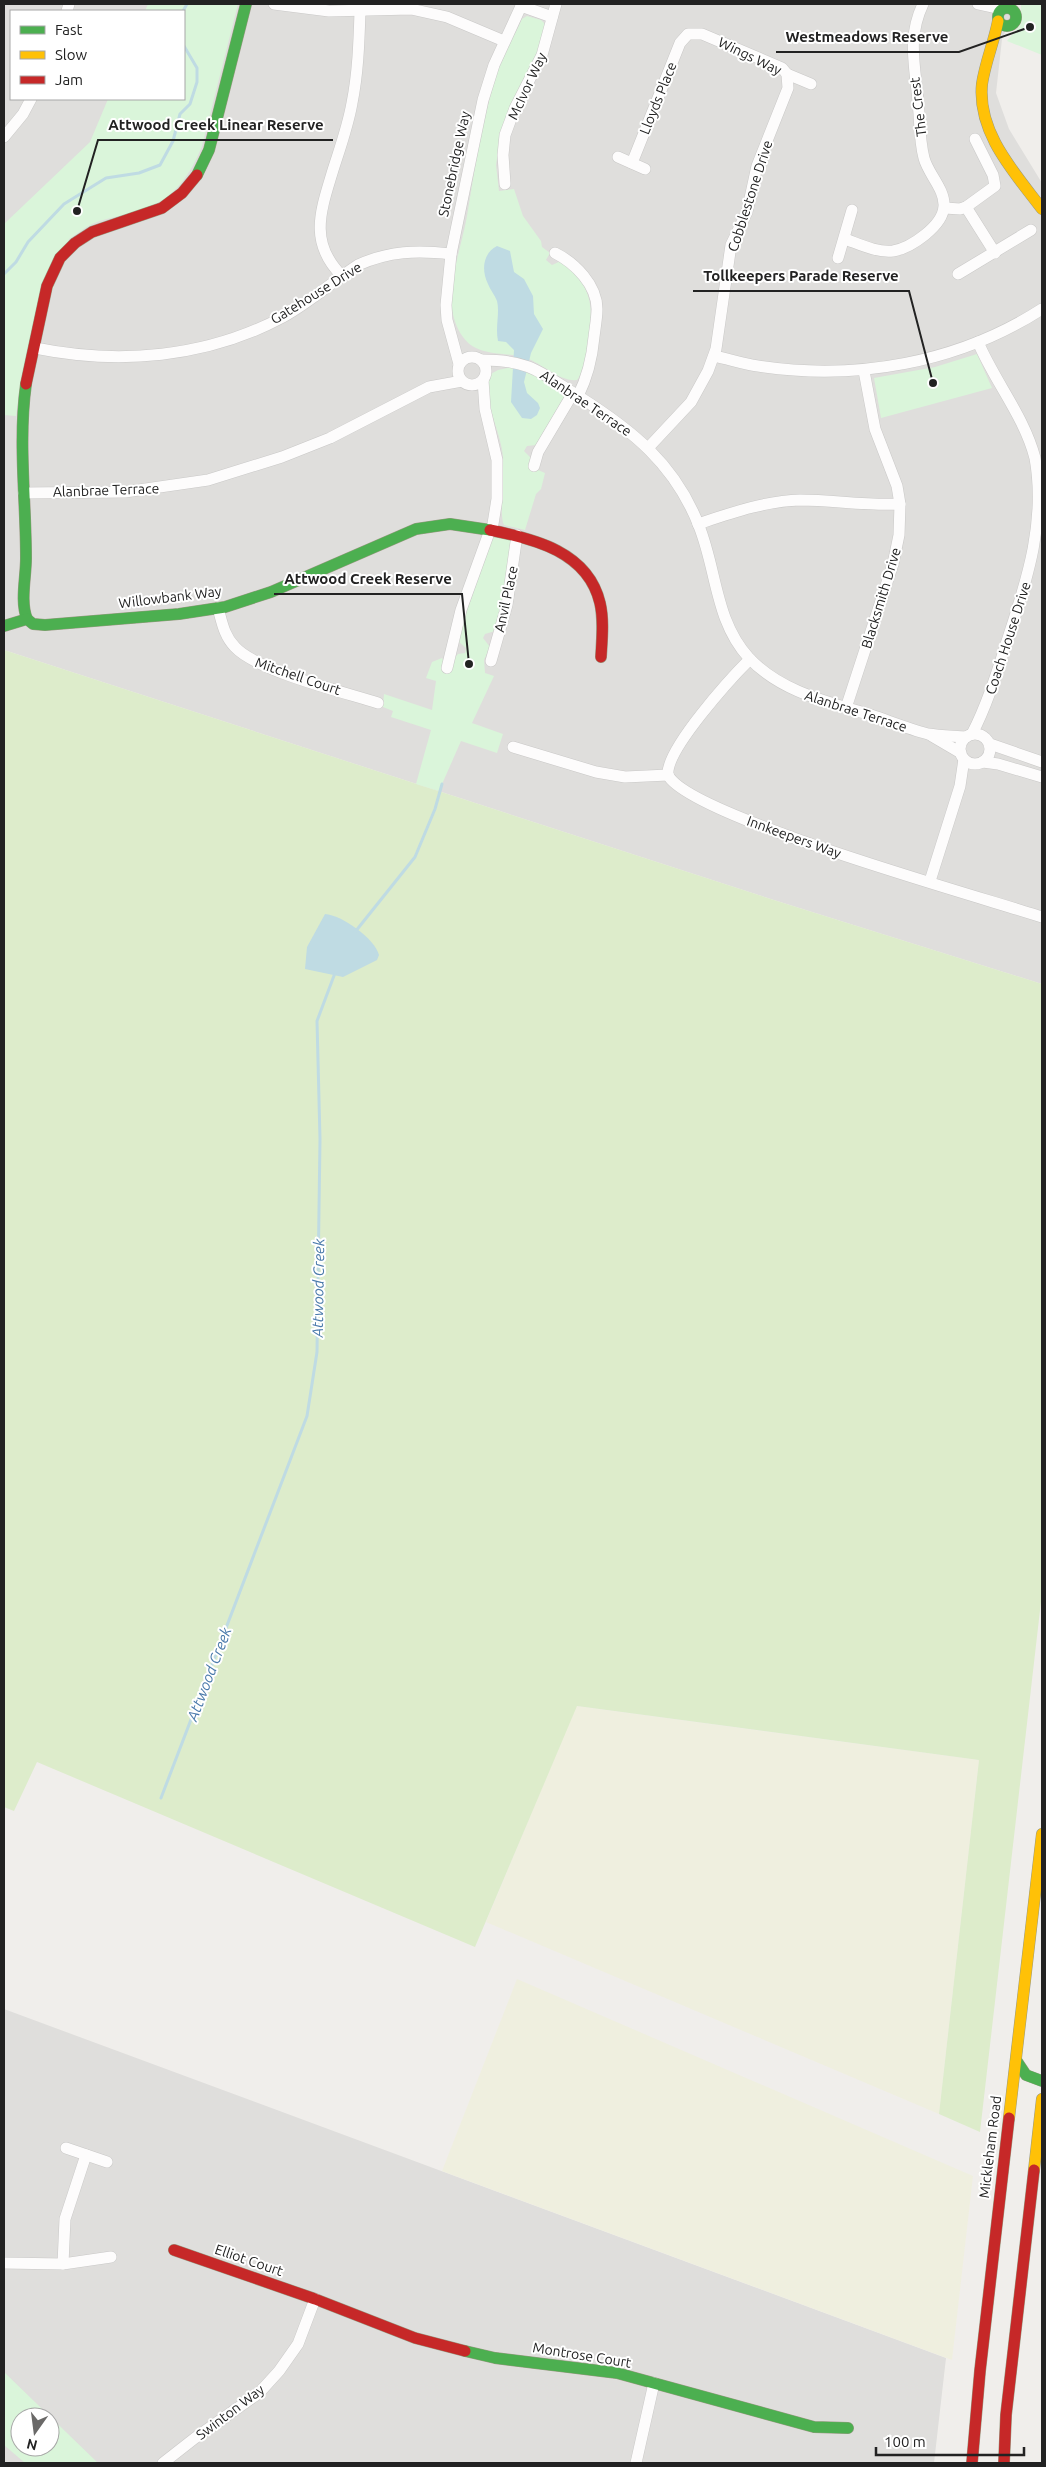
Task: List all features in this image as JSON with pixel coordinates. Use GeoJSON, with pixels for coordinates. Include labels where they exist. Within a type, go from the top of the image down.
{"type":"FeatureCollection","features":[{"type":"Feature","properties":{"kind":"street"},"geometry":{"type":"LineString","coordinates":[[27,620],[23,609],[24,406],[49,281],[58,262],[66,252],[88,234],[109,225],[140,218],[171,202],[191,184],[201,169],[211,142],[246,4]]}},
{"type":"Feature","properties":{"kind":"street"},"geometry":{"type":"LineString","coordinates":[[274,4],[310,10],[360,12],[411,9],[461,21],[504,41]]}},
{"type":"Feature","properties":{"kind":"street","name":"McIvor Way"},"geometry":{"type":"LineString","coordinates":[[505,184],[503,155],[505,135],[515,108],[542,55],[556,4]]}},
{"type":"Feature","properties":{"kind":"street","name":"The Crest"},"geometry":{"type":"LineString","coordinates":[[922,4],[913,26],[913,72],[924,157],[928,171],[942,193],[944,208]]}},
{"type":"Feature","properties":{"kind":"street"},"geometry":{"type":"LineString","coordinates":[[978,4],[1006,13],[992,50],[982,92],[985,118],[997,144],[1042,209]]}},
{"type":"Feature","properties":{"kind":"street"},"geometry":{"type":"LineString","coordinates":[[521,5],[552,17]]}},
{"type":"Feature","properties":{"kind":"street","name":"Stonebridge Way"},"geometry":{"type":"LineString","coordinates":[[485,408],[462,375],[453,336],[447,320],[446,305],[451,254],[482,100],[504,41],[521,5]]}},
{"type":"Feature","properties":{"kind":"street"},"geometry":{"type":"LineString","coordinates":[[342,276],[328,259],[322,246],[320,220],[352,105],[359,53],[360,12]]}},
{"type":"Feature","properties":{"kind":"street","name":"Wings Way"},"geometry":{"type":"LineString","coordinates":[[688,34],[702,34],[782,68],[787,74],[811,84]]}},
{"type":"Feature","properties":{"kind":"street","name":"Lloyds Place"},"geometry":{"type":"LineString","coordinates":[[632,163],[680,43],[688,34]]}},
{"type":"Feature","properties":{"kind":"street","name":"Cobblestone Drive"},"geometry":{"type":"LineString","coordinates":[[648,448],[691,402],[701,388],[714,356],[731,245],[747,212],[757,166],[788,88],[787,74]]}},
{"type":"Feature","properties":{"kind":"street"},"geometry":{"type":"LineString","coordinates":[[4,137],[23,114],[30,100]]}},
{"type":"Feature","properties":{"kind":"street"},"geometry":{"type":"LineString","coordinates":[[845,239],[883,251],[902,248],[934,228],[944,208],[960,210],[993,188],[996,184],[975,139]]}},
{"type":"Feature","properties":{"kind":"street"},"geometry":{"type":"LineString","coordinates":[[618,158],[645,169]]}},
{"type":"Feature","properties":{"kind":"street"},"geometry":{"type":"LineString","coordinates":[[966,207],[995,253]]}},
{"type":"Feature","properties":{"kind":"street"},"geometry":{"type":"LineString","coordinates":[[838,258],[852,210]]}},
{"type":"Feature","properties":{"kind":"street"},"geometry":{"type":"LineString","coordinates":[[958,274],[1031,230]]}},
{"type":"Feature","properties":{"kind":"street","name":"Gatehouse Drive"},"geometry":{"type":"LineString","coordinates":[[35,348],[80,356],[115,358],[155,356],[200,348],[227,340],[282,317],[358,265],[388,254],[422,250],[451,254]]}},
{"type":"Feature","properties":{"kind":"street"},"geometry":{"type":"LineString","coordinates":[[534,466],[538,452],[576,394],[591,367],[597,308],[594,292],[576,267],[569,260],[555,253]]}},
{"type":"Feature","properties":{"kind":"street"},"geometry":{"type":"LineString","coordinates":[[714,356],[756,366],[786,370],[864,371],[934,357],[978,342],[1042,309]]}},
{"type":"Feature","properties":{"kind":"street"},"geometry":{"type":"LineString","coordinates":[[453,336],[478,358],[484,376]]}},
{"type":"Feature","properties":{"kind":"street","name":"Coach House Drive"},"geometry":{"type":"LineString","coordinates":[[977,738],[1035,554],[1040,530],[1041,506],[1036,466],[1026,432],[990,370],[978,342]]}},
{"type":"Feature","properties":{"kind":"street","name":"Alanbrae Terrace"},"geometry":{"type":"LineString","coordinates":[[462,375],[465,358],[518,363],[541,371],[620,422],[648,448],[682,493],[698,524],[713,570],[721,609],[729,630],[750,659],[784,686],[929,734],[977,738],[1042,762]]}},
{"type":"Feature","properties":{"kind":"street","name":"Alanbrae Terrace"},"geometry":{"type":"LineString","coordinates":[[24,493],[125,492],[208,480],[282,457],[330,438],[417,392],[462,375],[484,376],[506,362]]}},
{"type":"Feature","properties":{"kind":"street","name":"Blacksmith Drive"},"geometry":{"type":"LineString","coordinates":[[846,708],[893,564],[899,535],[900,504],[892,471],[875,429],[864,371]]}},
{"type":"Feature","properties":{"kind":"street","name":"Stonebridge Way"},"geometry":{"type":"LineString","coordinates":[[447,668],[462,610],[491,530],[497,499],[498,460],[485,408],[484,376]]}},
{"type":"Feature","properties":{"kind":"street"},"geometry":{"type":"LineString","coordinates":[[698,524],[752,507],[778,502],[814,500],[875,505],[900,504]]}},
{"type":"Feature","properties":{"kind":"street","name":"Willowbank Way"},"geometry":{"type":"LineString","coordinates":[[4,626],[27,620],[33,624],[45,625],[218,608],[261,596],[420,527],[454,524],[517,535],[554,546],[574,560],[590,579],[597,592],[603,619],[601,656]]}},
{"type":"Feature","properties":{"kind":"street","name":"Anvil Place"},"geometry":{"type":"LineString","coordinates":[[490,661],[507,605],[517,535]]}},
{"type":"Feature","properties":{"kind":"street","name":"Mitchell Court"},"geometry":{"type":"LineString","coordinates":[[218,608],[228,638],[239,651],[254,662],[378,703]]}},
{"type":"Feature","properties":{"kind":"street"},"geometry":{"type":"LineString","coordinates":[[513,747],[596,772],[625,777],[668,775],[671,760],[695,723],[716,695],[750,659]]}},
{"type":"Feature","properties":{"kind":"street","name":"Alanbrae Terrace"},"geometry":{"type":"LineString","coordinates":[[929,734],[962,756],[979,763]]}},
{"type":"Feature","properties":{"kind":"street"},"geometry":{"type":"LineString","coordinates":[[930,881],[960,786],[961,744],[977,738],[990,754],[979,763],[960,786]]}},
{"type":"Feature","properties":{"kind":"street"},"geometry":{"type":"LineString","coordinates":[[979,763],[998,764],[1042,778]]}},
{"type":"Feature","properties":{"kind":"street","name":"Innkeepers Way"},"geometry":{"type":"LineString","coordinates":[[668,775],[676,785],[742,818],[860,862],[930,881],[1042,917]]}},
{"type":"Feature","properties":{"kind":"street","name":"Mickleham Road"},"geometry":{"type":"LineString","coordinates":[[972,2463],[980,2371],[1042,1834]]}},
{"type":"Feature","properties":{"kind":"street"},"geometry":{"type":"LineString","coordinates":[[1016,2060],[1020,2070],[1027,2076],[1042,2081]]}},
{"type":"Feature","properties":{"kind":"street"},"geometry":{"type":"LineString","coordinates":[[1004,2463],[1006,2415],[1042,2099]]}},
{"type":"Feature","properties":{"kind":"street"},"geometry":{"type":"LineString","coordinates":[[66,2148],[107,2162]]}},
{"type":"Feature","properties":{"kind":"street"},"geometry":{"type":"LineString","coordinates":[[63,2264],[65,2219],[86,2155]]}},
{"type":"Feature","properties":{"kind":"street","name":"Elliot Court"},"geometry":{"type":"LineString","coordinates":[[174,2250],[315,2299]]}},
{"type":"Feature","properties":{"kind":"street"},"geometry":{"type":"LineString","coordinates":[[4,2262],[36,2265],[63,2264],[112,2257]]}},
{"type":"Feature","properties":{"kind":"street","name":"Montrose Court"},"geometry":{"type":"LineString","coordinates":[[315,2299],[415,2338],[495,2358],[617,2373],[814,2426],[848,2428]]}},
{"type":"Feature","properties":{"kind":"street","name":"Swinton Way"},"geometry":{"type":"LineString","coordinates":[[163,2463],[195,2438],[259,2394],[280,2371],[298,2344],[315,2299]]}},
{"type":"Feature","properties":{"kind":"street"},"geometry":{"type":"LineString","coordinates":[[636,2463],[654,2383]]}},
{"type":"Feature","properties":{"kind":"shaded area"},"geometry":{"type":"Polygon","coordinates":[[[4,4],[1017,4],[1002,39],[996,93],[1009,129],[1042,183],[1042,984],[777,901],[4,650],[4,4]]]}},
{"type":"Feature","properties":{"kind":"shaded area"},"geometry":{"type":"Polygon","coordinates":[[[4,2009],[946,2358],[934,2463],[4,2463],[4,2009]]]}},
{"type":"Feature","properties":{"kind":"green space"},"geometry":{"type":"Polygon","coordinates":[[[148,4],[238,4],[202,146],[187,176],[164,199],[144,209],[92,224],[69,239],[19,394],[16,416],[4,415],[4,224],[90,142],[108,100],[185,100],[185,10],[145,10],[148,4]]]}},
{"type":"Feature","properties":{"kind":"green space"},"geometry":{"type":"Polygon","coordinates":[[[1021,4],[1042,4],[1042,55],[1007,41],[1020,25],[1021,4]]]}},
{"type":"Feature","properties":{"kind":"green space"},"geometry":{"type":"Polygon","coordinates":[[[527,16],[541,20],[545,24],[540,51],[501,132],[496,165],[499,191],[514,189],[523,216],[541,241],[542,247],[550,253],[546,260],[552,265],[561,261],[566,264],[576,273],[587,292],[591,312],[589,344],[584,365],[577,380],[564,378],[526,358],[492,353],[469,344],[455,321],[451,302],[455,269],[465,227],[487,109],[502,60],[522,19],[527,16]]]}},
{"type":"Feature","properties":{"kind":"green space"},"geometry":{"type":"Polygon","coordinates":[[[977,354],[992,388],[881,418],[874,378],[935,367],[977,354]]]}},
{"type":"Feature","properties":{"kind":"green space"},"geometry":{"type":"Polygon","coordinates":[[[513,367],[542,378],[565,395],[536,445],[527,446],[524,451],[531,458],[531,467],[545,473],[541,489],[536,494],[525,530],[504,525],[502,503],[503,456],[488,396],[489,375],[498,370],[513,367]]]}},
{"type":"Feature","properties":{"kind":"green space"},"geometry":{"type":"Polygon","coordinates":[[[493,535],[512,538],[510,578],[495,631],[485,634],[483,638],[490,647],[484,660],[485,673],[494,676],[472,723],[503,734],[497,753],[461,741],[439,791],[416,784],[431,730],[391,717],[393,711],[383,707],[384,694],[432,710],[436,681],[426,678],[432,662],[442,658],[446,667],[458,654],[465,653],[466,648],[459,642],[458,637],[493,535]]]}},
{"type":"Feature","properties":{"kind":"green space"},"geometry":{"type":"Polygon","coordinates":[[[4,650],[777,901],[1042,984],[1042,1593],[980,2132],[939,2114],[979,1760],[577,1706],[475,1947],[37,1762],[14,1811],[4,1807],[4,650]]]}},
{"type":"Feature","properties":{"kind":"green space"},"geometry":{"type":"Polygon","coordinates":[[[576,1706],[979,1760],[939,2114],[486,1922],[576,1706]]]}},
{"type":"Feature","properties":{"kind":"green space"},"geometry":{"type":"Polygon","coordinates":[[[517,1979],[973,2176],[952,2360],[442,2171],[517,1979]]]}},
{"type":"Feature","properties":{"kind":"green space"},"geometry":{"type":"Polygon","coordinates":[[[4,2372],[40,2407],[10,2407],[10,2450],[4,2445],[4,2372]]]}},
{"type":"Feature","properties":{"kind":"green space"},"geometry":{"type":"Polygon","coordinates":[[[60,2426],[98,2463],[25,2463],[18,2457],[60,2457],[60,2426]]]}},
{"type":"Feature","properties":{"kind":"water"},"geometry":{"type":"Polygon","coordinates":[[[497,246],[510,251],[514,272],[524,279],[533,296],[534,314],[543,329],[531,353],[524,382],[527,393],[538,403],[540,408],[537,415],[531,419],[522,418],[511,402],[514,350],[506,342],[498,341],[497,301],[484,273],[486,257],[497,246]]]}},
{"type":"Feature","properties":{"kind":"water"},"geometry":{"type":"Polygon","coordinates":[[[325,914],[332,915],[349,923],[365,935],[379,955],[377,960],[343,977],[305,969],[307,947],[325,914]]]}},
{"type":"Feature","properties":{"kind":"waterway","name":"Attwood Creek"},"geometry":{"type":"LineString","coordinates":[[184,10],[187,4]]}},
{"type":"Feature","properties":{"kind":"waterway","name":"Attwood Creek"},"geometry":{"type":"LineString","coordinates":[[4,274],[16,262],[28,242],[64,204],[106,178],[139,173],[160,165],[173,141],[180,114],[190,104],[197,82],[197,68],[185,48]]}},
{"type":"Feature","properties":{"kind":"waterway","name":"Attwood Creek"},"geometry":{"type":"LineString","coordinates":[[355,932],[415,857],[435,809],[442,784]]}},
{"type":"Feature","properties":{"kind":"waterway","name":"Attwood Creek"},"geometry":{"type":"LineString","coordinates":[[161,1798],[307,1416],[317,1352],[320,1139],[317,1021],[335,973]]}},
{"type":"Feature","properties":{"kind":"traffic: fast"},"geometry":{"type":"LineString","coordinates":[[197,175],[209,150],[246,4]]}},
{"type":"Feature","properties":{"kind":"traffic: fast"},"geometry":{"type":"LineString","coordinates":[[1003,8],[1011,8],[1016,13],[1016,17],[1014,24],[1003,26],[998,21],[998,13],[1003,8]]}},
{"type":"Feature","properties":{"kind":"traffic: fast"},"geometry":{"type":"LineString","coordinates":[[26,384],[22,449],[26,558],[24,605],[27,619]]}},
{"type":"Feature","properties":{"kind":"traffic: fast"},"geometry":{"type":"LineString","coordinates":[[4,626],[27,619],[33,624],[45,625],[179,614],[225,607],[271,592],[416,529],[450,524],[490,530]]}},
{"type":"Feature","properties":{"kind":"traffic: fast"},"geometry":{"type":"LineString","coordinates":[[1016,2060],[1026,2075],[1042,2081]]}},
{"type":"Feature","properties":{"kind":"traffic: fast"},"geometry":{"type":"LineString","coordinates":[[465,2351],[495,2358],[617,2373],[814,2427],[848,2428]]}},
{"type":"Feature","properties":{"kind":"traffic: slow"},"geometry":{"type":"LineString","coordinates":[[998,21],[982,84],[982,102],[985,119],[992,136],[1010,167],[1042,209]]}},
{"type":"Feature","properties":{"kind":"traffic: slow"},"geometry":{"type":"LineString","coordinates":[[1009,2118],[1042,1834]]}},
{"type":"Feature","properties":{"kind":"traffic: slow"},"geometry":{"type":"LineString","coordinates":[[1034,2170],[1042,2099]]}},
{"type":"Feature","properties":{"kind":"traffic: jam"},"geometry":{"type":"LineString","coordinates":[[26,384],[47,286],[60,258],[75,243],[92,232],[162,208],[182,193],[197,175]]}},
{"type":"Feature","properties":{"kind":"traffic: jam"},"geometry":{"type":"LineString","coordinates":[[490,530],[541,544],[572,560],[584,571],[594,586],[600,603],[602,623],[601,657]]}},
{"type":"Feature","properties":{"kind":"traffic: jam"},"geometry":{"type":"LineString","coordinates":[[972,2463],[980,2371],[1009,2118]]}},
{"type":"Feature","properties":{"kind":"traffic: jam"},"geometry":{"type":"LineString","coordinates":[[1004,2463],[1006,2415],[1034,2170]]}},
{"type":"Feature","properties":{"kind":"traffic: jam"},"geometry":{"type":"LineString","coordinates":[[174,2250],[315,2299],[415,2338],[465,2351]]}},
{"type":"Feature","properties":{"kind":"place","name":"Westmeadows Reserve"},"geometry":{"type":"Point","coordinates":[1030,27]}},
{"type":"Feature","properties":{"kind":"place","name":"Attwood Creek Linear Reserve"},"geometry":{"type":"Point","coordinates":[77,211]}},
{"type":"Feature","properties":{"kind":"place","name":"Tollkeepers Parade Reserve"},"geometry":{"type":"Point","coordinates":[933,383]}},
{"type":"Feature","properties":{"kind":"place","name":"Attwood Creek Reserve"},"geometry":{"type":"Point","coordinates":[469,664]}}]}
